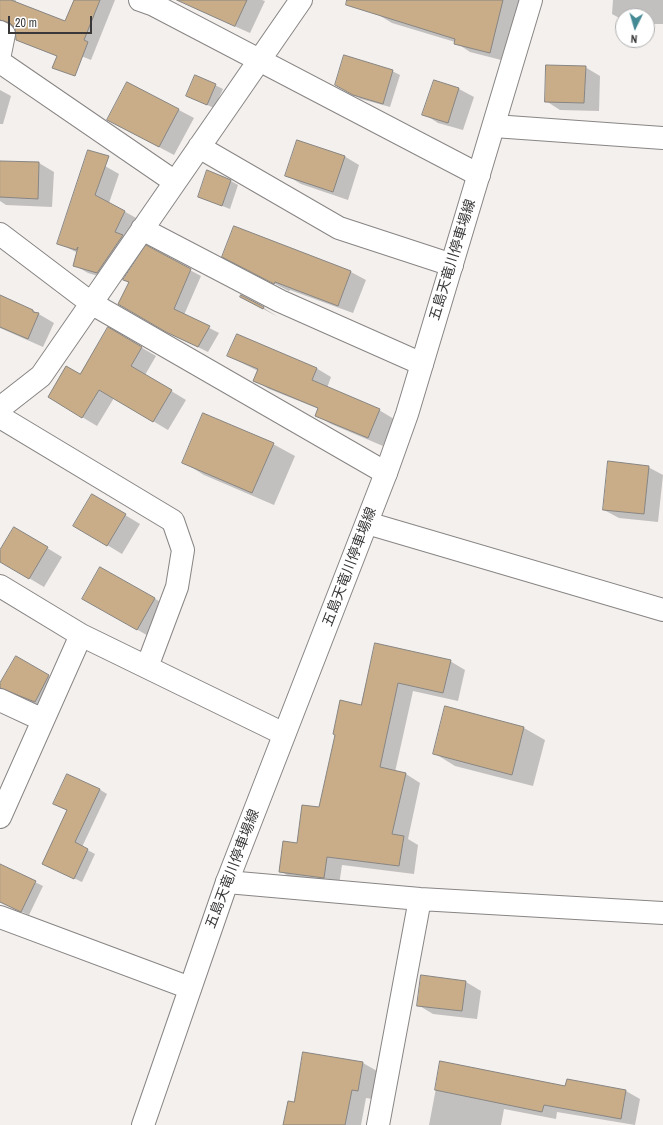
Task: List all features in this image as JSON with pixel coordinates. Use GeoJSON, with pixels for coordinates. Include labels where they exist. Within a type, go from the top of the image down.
{"type":"FeatureCollection","features":[{"type":"Feature","properties":{"kind":"street"},"geometry":{"type":"LineString","coordinates":[[140,0],[154,5],[479,175]]}},
{"type":"Feature","properties":{"kind":"street"},"geometry":{"type":"LineString","coordinates":[[0,408],[41,376],[301,0]]}},
{"type":"Feature","properties":{"kind":"street","name":"五島天竜川停車場線"},"geometry":{"type":"LineString","coordinates":[[142,1125],[227,882],[386,473],[422,364],[531,0]]}},
{"type":"Feature","properties":{"kind":"street"},"geometry":{"type":"LineString","coordinates":[[0,32],[4,34],[0,54]]}},
{"type":"Feature","properties":{"kind":"street"},"geometry":{"type":"LineString","coordinates":[[0,62],[175,182]]}},
{"type":"Feature","properties":{"kind":"street"},"geometry":{"type":"LineString","coordinates":[[494,126],[663,138]]}},
{"type":"Feature","properties":{"kind":"street"},"geometry":{"type":"LineString","coordinates":[[199,147],[340,228],[452,265]]}},
{"type":"Feature","properties":{"kind":"street"},"geometry":{"type":"LineString","coordinates":[[142,230],[280,301],[422,364]]}},
{"type":"Feature","properties":{"kind":"street"},"geometry":{"type":"LineString","coordinates":[[0,234],[91,303],[386,473]]}},
{"type":"Feature","properties":{"kind":"street"},"geometry":{"type":"LineString","coordinates":[[0,417],[173,520],[182,550],[177,586],[147,667]]}},
{"type":"Feature","properties":{"kind":"street"},"geometry":{"type":"LineString","coordinates":[[367,523],[663,610]]}},
{"type":"Feature","properties":{"kind":"street"},"geometry":{"type":"LineString","coordinates":[[0,586],[81,635],[284,734]]}},
{"type":"Feature","properties":{"kind":"street"},"geometry":{"type":"LineString","coordinates":[[0,817],[81,635]]}},
{"type":"Feature","properties":{"kind":"street"},"geometry":{"type":"LineString","coordinates":[[0,700],[43,720]]}},
{"type":"Feature","properties":{"kind":"street"},"geometry":{"type":"LineString","coordinates":[[227,882],[420,899],[663,913]]}},
{"type":"Feature","properties":{"kind":"street"},"geometry":{"type":"LineString","coordinates":[[378,1125],[420,899]]}},
{"type":"Feature","properties":{"kind":"street"},"geometry":{"type":"LineString","coordinates":[[0,917],[190,988]]}},
{"type":"Feature","properties":{"kind":"building"},"geometry":{"type":"Polygon","coordinates":[[[0,0],[11,0],[65,21],[74,0],[100,0],[84,40],[88,42],[75,76],[52,68],[57,56],[16,40],[15,28],[10,23],[0,20],[0,0]]]}},
{"type":"Feature","properties":{"kind":"building"},"geometry":{"type":"Polygon","coordinates":[[[177,0],[247,0],[235,26],[177,0]]]}},
{"type":"Feature","properties":{"kind":"building"},"geometry":{"type":"Polygon","coordinates":[[[347,0],[503,0],[490,53],[454,44],[455,39],[346,5],[347,0]]]}},
{"type":"Feature","properties":{"kind":"building"},"geometry":{"type":"Polygon","coordinates":[[[344,55],[393,70],[383,104],[353,95],[335,85],[344,55]]]}},
{"type":"Feature","properties":{"kind":"building"},"geometry":{"type":"Polygon","coordinates":[[[546,65],[586,66],[584,103],[545,102],[546,65]]]}},
{"type":"Feature","properties":{"kind":"building"},"geometry":{"type":"Polygon","coordinates":[[[195,75],[216,84],[207,105],[186,96],[195,75]]]}},
{"type":"Feature","properties":{"kind":"building"},"geometry":{"type":"Polygon","coordinates":[[[434,80],[459,88],[448,123],[422,115],[434,80]]]}},
{"type":"Feature","properties":{"kind":"building"},"geometry":{"type":"Polygon","coordinates":[[[127,82],[179,109],[159,147],[107,120],[127,82]]]}},
{"type":"Feature","properties":{"kind":"building"},"geometry":{"type":"Polygon","coordinates":[[[297,140],[345,156],[333,192],[285,176],[297,140]]]}},
{"type":"Feature","properties":{"kind":"building"},"geometry":{"type":"Polygon","coordinates":[[[88,150],[109,156],[95,195],[125,211],[115,232],[123,235],[97,273],[73,266],[78,247],[76,250],[57,244],[88,150]]]}},
{"type":"Feature","properties":{"kind":"building"},"geometry":{"type":"Polygon","coordinates":[[[0,161],[39,162],[38,199],[0,197],[0,161]]]}},
{"type":"Feature","properties":{"kind":"building"},"geometry":{"type":"Polygon","coordinates":[[[207,170],[231,180],[222,206],[198,197],[207,170]]]}},
{"type":"Feature","properties":{"kind":"building"},"geometry":{"type":"Polygon","coordinates":[[[234,226],[351,271],[338,306],[275,282],[274,284],[222,257],[234,226]]]}},
{"type":"Feature","properties":{"kind":"building"},"geometry":{"type":"Polygon","coordinates":[[[146,245],[191,269],[174,309],[210,326],[198,347],[166,332],[118,304],[129,282],[123,280],[146,245]]]}},
{"type":"Feature","properties":{"kind":"building"},"geometry":{"type":"Polygon","coordinates":[[[0,295],[33,310],[33,312],[39,313],[28,339],[0,327],[0,295]]]}},
{"type":"Feature","properties":{"kind":"building"},"geometry":{"type":"Polygon","coordinates":[[[241,295],[264,307],[263,309],[240,297],[241,295]]]}},
{"type":"Feature","properties":{"kind":"building"},"geometry":{"type":"Polygon","coordinates":[[[108,327],[142,347],[131,366],[172,390],[153,422],[99,390],[82,418],[48,397],[66,366],[80,374],[108,327]]]}},
{"type":"Feature","properties":{"kind":"building"},"geometry":{"type":"Polygon","coordinates":[[[237,334],[317,368],[312,380],[380,409],[368,438],[315,416],[318,408],[253,381],[258,369],[227,356],[237,334]]]}},
{"type":"Feature","properties":{"kind":"building"},"geometry":{"type":"Polygon","coordinates":[[[203,413],[274,443],[252,493],[182,463],[203,413]]]}},
{"type":"Feature","properties":{"kind":"building"},"geometry":{"type":"Polygon","coordinates":[[[608,461],[649,466],[644,514],[603,510],[608,461]]]}},
{"type":"Feature","properties":{"kind":"building"},"geometry":{"type":"Polygon","coordinates":[[[92,494],[126,514],[107,546],[73,526],[92,494]]]}},
{"type":"Feature","properties":{"kind":"building"},"geometry":{"type":"Polygon","coordinates":[[[14,527],[48,547],[29,579],[0,562],[0,550],[14,527]]]}},
{"type":"Feature","properties":{"kind":"building"},"geometry":{"type":"Polygon","coordinates":[[[100,567],[155,598],[137,630],[82,599],[100,567]]]}},
{"type":"Feature","properties":{"kind":"building"},"geometry":{"type":"Polygon","coordinates":[[[375,643],[451,660],[443,693],[398,683],[380,767],[406,773],[392,834],[404,836],[399,866],[327,857],[324,878],[279,872],[283,841],[297,843],[302,805],[319,807],[335,735],[333,734],[340,700],[361,705],[375,643]]]}},
{"type":"Feature","properties":{"kind":"building"},"geometry":{"type":"Polygon","coordinates":[[[16,656],[49,675],[35,702],[0,688],[0,683],[16,656]]]}},
{"type":"Feature","properties":{"kind":"building"},"geometry":{"type":"Polygon","coordinates":[[[445,706],[524,727],[512,775],[433,754],[445,706]]]}},
{"type":"Feature","properties":{"kind":"building"},"geometry":{"type":"Polygon","coordinates":[[[67,774],[100,789],[75,842],[88,849],[74,879],[42,864],[67,810],[53,804],[67,774]]]}},
{"type":"Feature","properties":{"kind":"building"},"geometry":{"type":"Polygon","coordinates":[[[0,864],[36,881],[21,912],[0,902],[0,864]]]}},
{"type":"Feature","properties":{"kind":"building"},"geometry":{"type":"Polygon","coordinates":[[[421,975],[466,981],[462,1011],[417,1006],[421,975]]]}},
{"type":"Feature","properties":{"kind":"building"},"geometry":{"type":"Polygon","coordinates":[[[303,1052],[363,1062],[358,1091],[352,1090],[345,1125],[283,1125],[288,1101],[294,1102],[303,1052]]]}},
{"type":"Feature","properties":{"kind":"building"},"geometry":{"type":"Polygon","coordinates":[[[440,1061],[565,1086],[567,1079],[626,1090],[621,1119],[544,1105],[542,1112],[435,1090],[440,1061]]]}}]}
